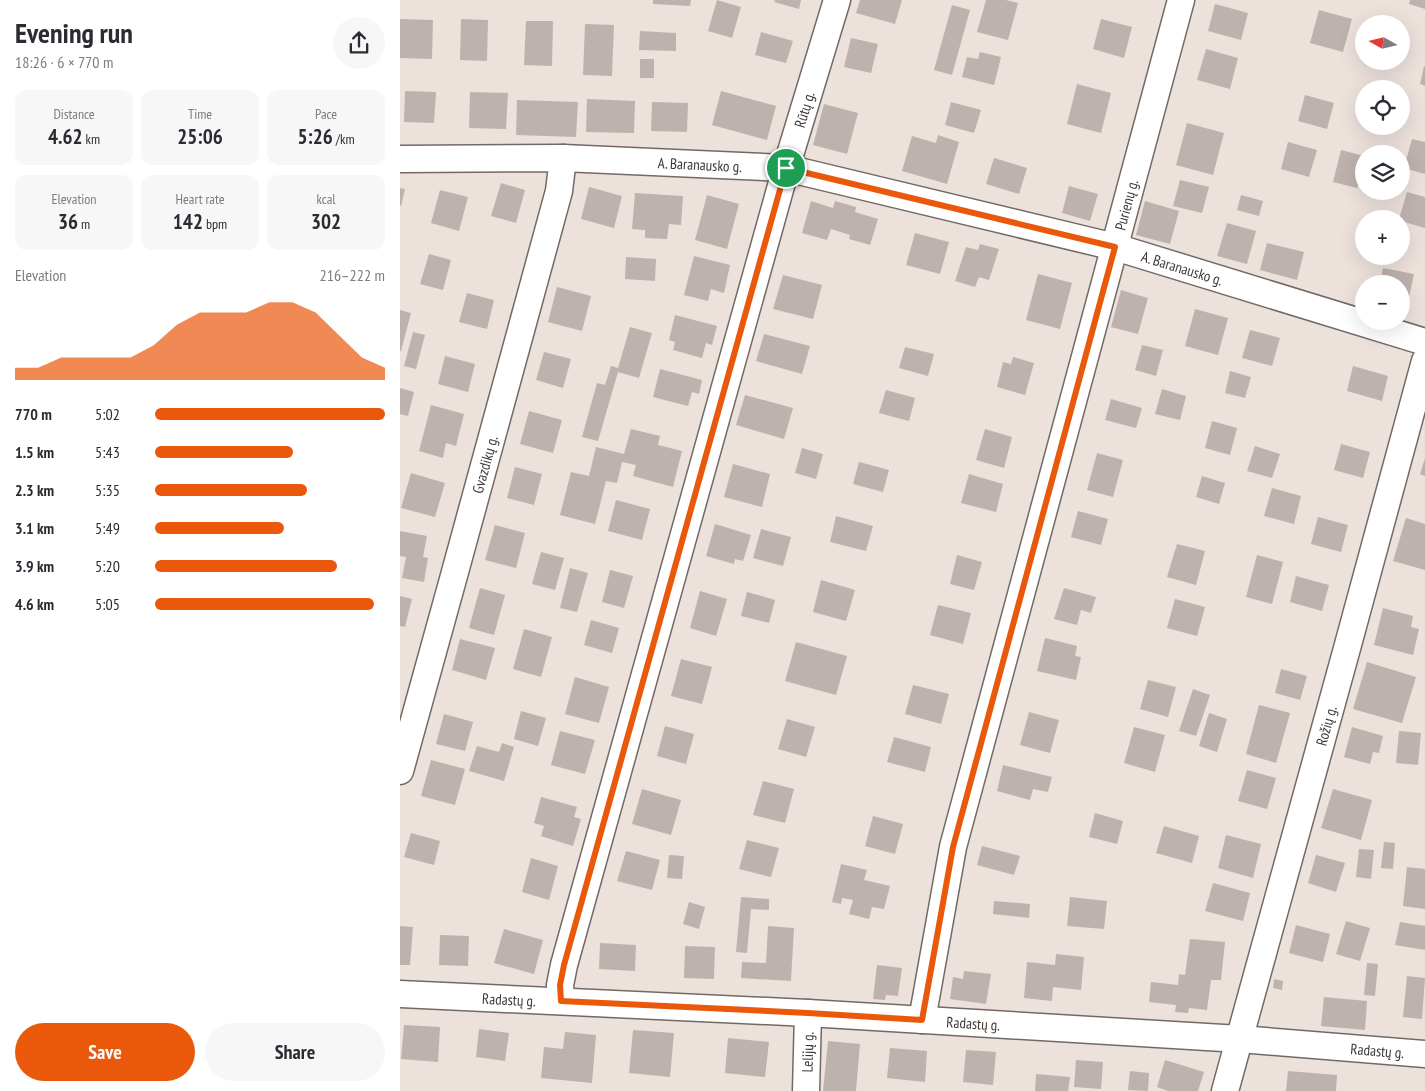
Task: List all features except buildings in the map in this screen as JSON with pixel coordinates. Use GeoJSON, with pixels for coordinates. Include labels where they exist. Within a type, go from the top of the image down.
{"type":"FeatureCollection","features":[{"type":"Feature","properties":{"kind":"street","name":"Rūtų g."},"geometry":{"type":"LineString","coordinates":[[561,1001],[560,985],[564,965],[786,168],[837,0]]}},
{"type":"Feature","properties":{"kind":"street","name":"Purienų g."},"geometry":{"type":"LineString","coordinates":[[922,1020],[953,847],[1181,0]]}},
{"type":"Feature","properties":{"kind":"street","name":"A. Baranausko g."},"geometry":{"type":"LineString","coordinates":[[400,159],[563,158],[786,168],[1115,247],[1425,342]]}},
{"type":"Feature","properties":{"kind":"street","name":"Gvazdikų g."},"geometry":{"type":"LineString","coordinates":[[400,771],[559,191],[563,158]]}},
{"type":"Feature","properties":{"kind":"street","name":"Rožių g."},"geometry":{"type":"LineString","coordinates":[[1225,1091],[1425,361]]}},
{"type":"Feature","properties":{"kind":"street","name":"Radastų g."},"geometry":{"type":"LineString","coordinates":[[400,994],[808,1013],[1240,1039],[1425,1054]]}},
{"type":"Feature","properties":{"kind":"street","name":"Lelijų g."},"geometry":{"type":"LineString","coordinates":[[806,1091],[808,1013]]}},
{"type":"Feature","properties":{"kind":"route"},"geometry":{"type":"LineString","coordinates":[[786,168],[1115,247],[953,847],[922,1020],[561,1001],[560,985],[564,965],[786,168]]}}]}
